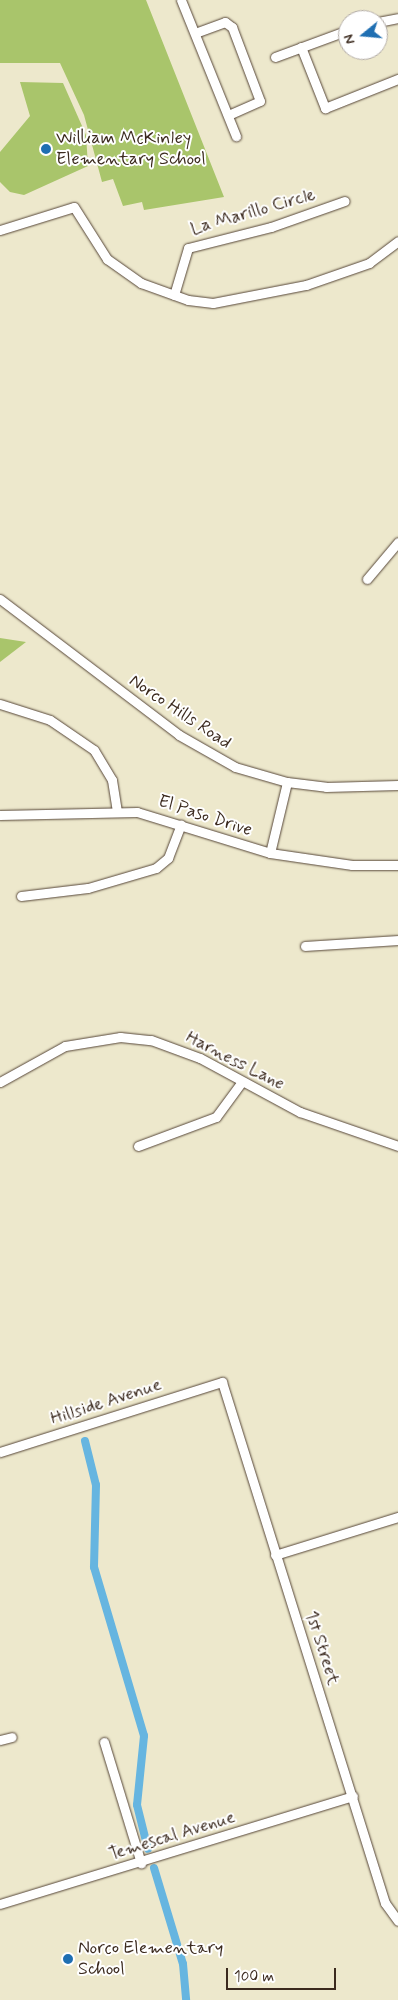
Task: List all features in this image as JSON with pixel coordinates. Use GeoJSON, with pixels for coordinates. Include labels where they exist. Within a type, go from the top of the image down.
{"type":"FeatureCollection","features":[{"type":"Feature","properties":{"kind":"street"},"geometry":{"type":"LineString","coordinates":[[181,0],[236,136]]}},
{"type":"Feature","properties":{"kind":"street"},"geometry":{"type":"LineString","coordinates":[[195,33],[224,22],[232,27],[260,101],[228,115]]}},
{"type":"Feature","properties":{"kind":"street"},"geometry":{"type":"LineString","coordinates":[[275,57],[338,34]]}},
{"type":"Feature","properties":{"kind":"street"},"geometry":{"type":"LineString","coordinates":[[301,47],[325,108],[398,79]]}},
{"type":"Feature","properties":{"kind":"street","name":"La Marillo Circle"},"geometry":{"type":"LineString","coordinates":[[174,295],[188,248],[271,227],[345,201]]}},
{"type":"Feature","properties":{"kind":"street"},"geometry":{"type":"LineString","coordinates":[[0,230],[74,207],[107,259],[141,283],[174,295],[213,303],[278,293],[369,263],[398,241]]}},
{"type":"Feature","properties":{"kind":"street"},"geometry":{"type":"LineString","coordinates":[[367,579],[398,542]]}},
{"type":"Feature","properties":{"kind":"street","name":"Norco Hills Road"},"geometry":{"type":"LineString","coordinates":[[0,599],[204,752],[235,767],[287,782],[358,789],[398,785]]}},
{"type":"Feature","properties":{"kind":"street"},"geometry":{"type":"LineString","coordinates":[[0,704],[50,720],[94,750],[110,774],[117,812]]}},
{"type":"Feature","properties":{"kind":"street"},"geometry":{"type":"LineString","coordinates":[[270,853],[287,782]]}},
{"type":"Feature","properties":{"kind":"street","name":"El Paso Drive"},"geometry":{"type":"LineString","coordinates":[[0,815],[137,812],[270,853],[344,865],[398,865]]}},
{"type":"Feature","properties":{"kind":"street"},"geometry":{"type":"LineString","coordinates":[[21,896],[88,888],[156,868],[171,851],[181,824]]}},
{"type":"Feature","properties":{"kind":"street"},"geometry":{"type":"LineString","coordinates":[[305,946],[398,940]]}},
{"type":"Feature","properties":{"kind":"street","name":"Harness Lane"},"geometry":{"type":"LineString","coordinates":[[0,1082],[65,1046],[120,1037],[178,1048],[241,1083],[300,1112],[398,1146]]}},
{"type":"Feature","properties":{"kind":"street"},"geometry":{"type":"LineString","coordinates":[[138,1146],[216,1118],[241,1083]]}},
{"type":"Feature","properties":{"kind":"street","name":"Hillside Avenue"},"geometry":{"type":"LineString","coordinates":[[0,1452],[222,1382]]}},
{"type":"Feature","properties":{"kind":"street","name":"1st Street"},"geometry":{"type":"LineString","coordinates":[[222,1382],[385,1903],[398,1921]]}},
{"type":"Feature","properties":{"kind":"street"},"geometry":{"type":"LineString","coordinates":[[275,1555],[398,1517]]}},
{"type":"Feature","properties":{"kind":"street"},"geometry":{"type":"LineString","coordinates":[[0,1740],[12,1737]]}},
{"type":"Feature","properties":{"kind":"street"},"geometry":{"type":"LineString","coordinates":[[104,1742],[140,1863]]}},
{"type":"Feature","properties":{"kind":"street","name":"Temescal Avenue"},"geometry":{"type":"LineString","coordinates":[[0,1904],[140,1863],[353,1796]]}},
{"type":"Feature","properties":{"kind":"green space"},"geometry":{"type":"Polygon","coordinates":[[[0,0],[146,0],[224,197],[144,210],[142,202],[123,206],[113,179],[102,182],[84,115],[60,63],[0,63],[0,0]]]}},
{"type":"Feature","properties":{"kind":"green space"},"geometry":{"type":"Polygon","coordinates":[[[20,82],[63,83],[86,135],[88,166],[24,195],[10,192],[0,182],[0,152],[30,116],[20,82]]]}},
{"type":"Feature","properties":{"kind":"green space"},"geometry":{"type":"Polygon","coordinates":[[[0,638],[26,642],[0,662],[0,638]]]}},
{"type":"Feature","properties":{"kind":"waterway"},"geometry":{"type":"LineString","coordinates":[[85,1441],[96,1485],[94,1567],[144,1736],[137,1805],[148,1849]]}},
{"type":"Feature","properties":{"kind":"waterway"},"geometry":{"type":"LineString","coordinates":[[154,1868],[183,1964],[186,2000]]}},
{"type":"Feature","properties":{"kind":"place","name":"William McKinley Elementary School"},"geometry":{"type":"Point","coordinates":[46,149]}},
{"type":"Feature","properties":{"kind":"place","name":"Norco Elementary School"},"geometry":{"type":"Point","coordinates":[68,1959]}}]}
